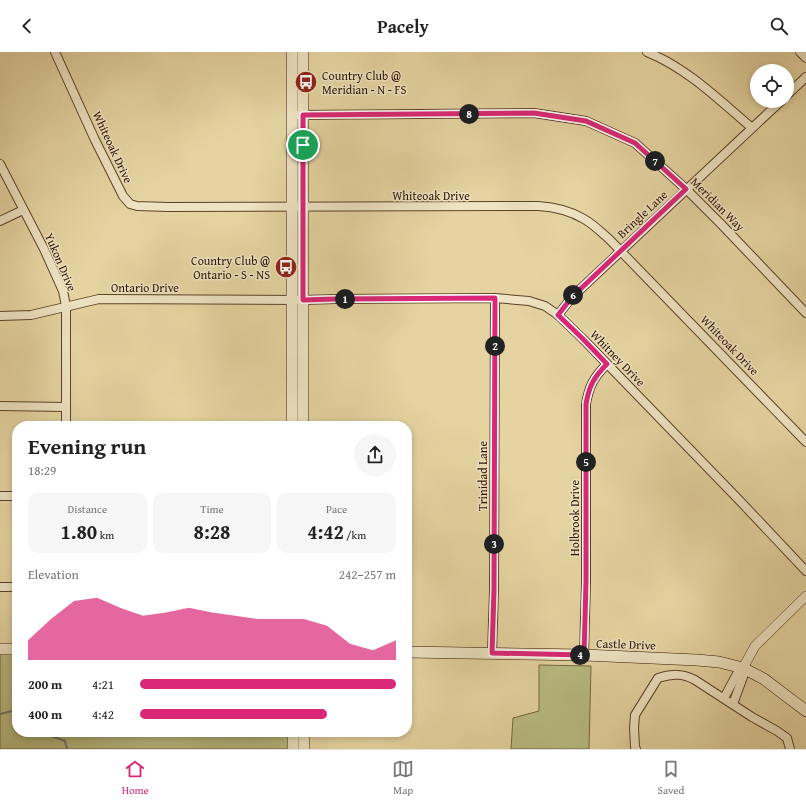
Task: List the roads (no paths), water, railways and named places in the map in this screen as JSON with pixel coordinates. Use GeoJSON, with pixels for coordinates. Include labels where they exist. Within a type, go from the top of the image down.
{"type":"FeatureCollection","features":[{"type":"Feature","properties":{"kind":"main road"},"geometry":{"type":"LineString","coordinates":[[292,52],[292,115],[298,207]]}},
{"type":"Feature","properties":{"kind":"main road"},"geometry":{"type":"LineString","coordinates":[[303,52],[303,115],[298,207],[298,300],[303,421]]}},
{"type":"Feature","properties":{"kind":"main road"},"geometry":{"type":"LineString","coordinates":[[292,421],[298,300]]}},
{"type":"Feature","properties":{"kind":"main road"},"geometry":{"type":"LineString","coordinates":[[0,649],[12,649]]}},
{"type":"Feature","properties":{"kind":"main road","name":"Castle Drive"},"geometry":{"type":"LineString","coordinates":[[412,652],[584,655],[719,662],[744,668],[764,679],[806,711]]}},
{"type":"Feature","properties":{"kind":"main road"},"geometry":{"type":"LineString","coordinates":[[293,737],[293,749]]}},
{"type":"Feature","properties":{"kind":"main road"},"geometry":{"type":"LineString","coordinates":[[304,737],[304,749]]}},
{"type":"Feature","properties":{"kind":"street","name":"Whiteoak Drive"},"geometry":{"type":"LineString","coordinates":[[55,52],[95,140],[123,196],[130,204],[137,206],[168,207],[555,207],[584,219],[622,250],[806,442]]}},
{"type":"Feature","properties":{"kind":"street"},"geometry":{"type":"LineString","coordinates":[[647,52],[658,57],[693,79],[752,128]]}},
{"type":"Feature","properties":{"kind":"street"},"geometry":{"type":"LineString","coordinates":[[800,52],[806,58]]}},
{"type":"Feature","properties":{"kind":"street"},"geometry":{"type":"LineString","coordinates":[[794,88],[806,77]]}},
{"type":"Feature","properties":{"kind":"street","name":"Bringle Lane"},"geometry":{"type":"LineString","coordinates":[[558,315],[572,297],[773,108]]}},
{"type":"Feature","properties":{"kind":"street","name":"Meridian Way"},"geometry":{"type":"LineString","coordinates":[[292,115],[534,113],[586,121],[635,143],[686,189],[806,313]]}},
{"type":"Feature","properties":{"kind":"street","name":"Yukon Drive"},"geometry":{"type":"LineString","coordinates":[[0,164],[44,249],[63,291],[66,306],[66,421]]}},
{"type":"Feature","properties":{"kind":"street"},"geometry":{"type":"LineString","coordinates":[[0,221],[23,210]]}},
{"type":"Feature","properties":{"kind":"street","name":"Whitney Drive"},"geometry":{"type":"LineString","coordinates":[[298,300],[495,298],[529,300],[545,306],[558,315],[583,339],[806,570]]}},
{"type":"Feature","properties":{"kind":"street","name":"Trinidad Lane"},"geometry":{"type":"LineString","coordinates":[[492,653],[494,582],[495,298]]}},
{"type":"Feature","properties":{"kind":"street","name":"Ontario Drive"},"geometry":{"type":"LineString","coordinates":[[0,316],[31,315],[99,299],[298,300]]}},
{"type":"Feature","properties":{"kind":"street","name":"Holbrook Drive"},"geometry":{"type":"LineString","coordinates":[[584,655],[586,582],[586,404],[588,392],[592,382],[607,364]]}},
{"type":"Feature","properties":{"kind":"street"},"geometry":{"type":"LineString","coordinates":[[0,406],[66,407]]}},
{"type":"Feature","properties":{"kind":"street"},"geometry":{"type":"LineString","coordinates":[[0,496],[12,496]]}},
{"type":"Feature","properties":{"kind":"street"},"geometry":{"type":"LineString","coordinates":[[0,587],[12,587]]}},
{"type":"Feature","properties":{"kind":"street"},"geometry":{"type":"LineString","coordinates":[[733,704],[744,674],[744,668],[755,646],[806,596]]}},
{"type":"Feature","properties":{"kind":"street"},"geometry":{"type":"LineString","coordinates":[[724,698],[738,672],[744,668]]}},
{"type":"Feature","properties":{"kind":"street"},"geometry":{"type":"LineString","coordinates":[[636,749],[634,728],[635,715],[658,678],[681,674],[695,680],[776,731],[786,738],[790,749]]}},
{"type":"Feature","properties":{"kind":"waterway"},"geometry":{"type":"LineString","coordinates":[[0,714],[12,711]]}},
{"type":"Feature","properties":{"kind":"waterway"},"geometry":{"type":"LineString","coordinates":[[54,737],[65,741],[67,749]]}},
{"type":"Feature","properties":{"kind":"place","name":"Country Club @ Meridian - N - FS"},"geometry":{"type":"Point","coordinates":[306,82]}},
{"type":"Feature","properties":{"kind":"place","name":"Country Club @ Ontario - S - NS"},"geometry":{"type":"Point","coordinates":[286,267]}}]}
